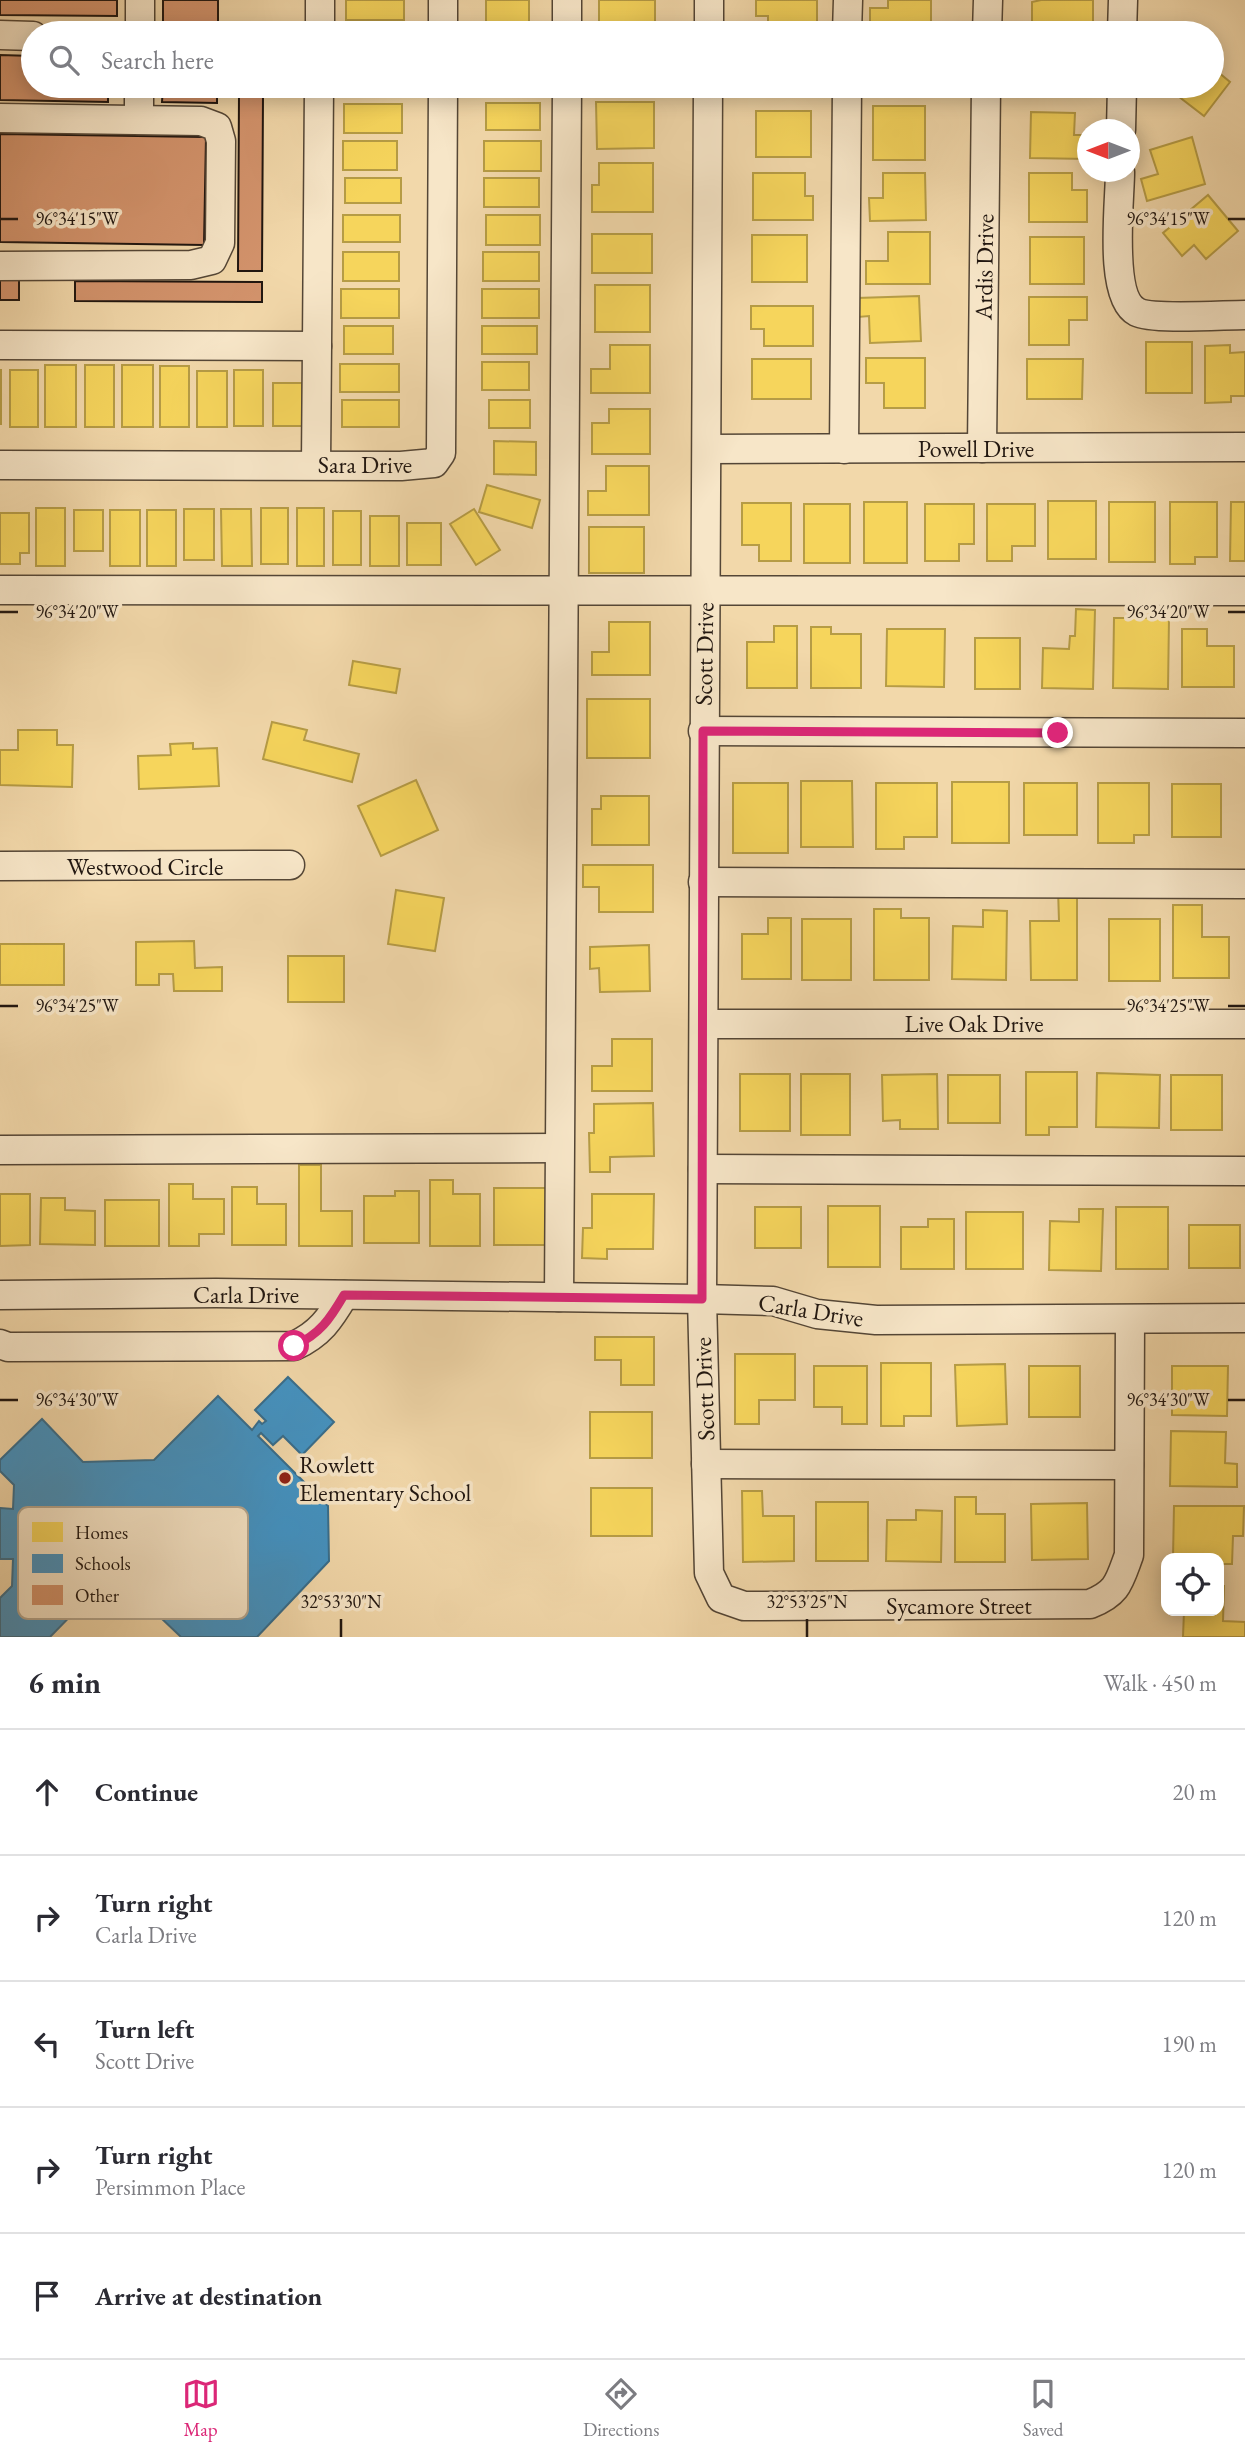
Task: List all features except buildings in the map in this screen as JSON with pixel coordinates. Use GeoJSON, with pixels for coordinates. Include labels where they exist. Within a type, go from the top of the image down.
{"type":"FeatureCollection","features":[{"type":"Feature","properties":{"kind":"street"},"geometry":{"type":"LineString","coordinates":[[140,0],[140,21]]}},
{"type":"Feature","properties":{"kind":"street"},"geometry":{"type":"LineString","coordinates":[[320,0],[320,21]]}},
{"type":"Feature","properties":{"kind":"street"},"geometry":{"type":"LineString","coordinates":[[443,0],[443,21]]}},
{"type":"Feature","properties":{"kind":"street"},"geometry":{"type":"LineString","coordinates":[[567,21],[568,0]]}},
{"type":"Feature","properties":{"kind":"street"},"geometry":{"type":"LineString","coordinates":[[709,0],[709,21]]}},
{"type":"Feature","properties":{"kind":"street"},"geometry":{"type":"LineString","coordinates":[[847,21],[848,0]]}},
{"type":"Feature","properties":{"kind":"street"},"geometry":{"type":"LineString","coordinates":[[987,21],[988,0]]}},
{"type":"Feature","properties":{"kind":"street"},"geometry":{"type":"LineString","coordinates":[[1122,21],[1123,0]]}},
{"type":"Feature","properties":{"kind":"street"},"geometry":{"type":"LineString","coordinates":[[0,35],[21,36]]}},
{"type":"Feature","properties":{"kind":"street"},"geometry":{"type":"LineString","coordinates":[[139,98],[139,120]]}},
{"type":"Feature","properties":{"kind":"street"},"geometry":{"type":"LineString","coordinates":[[316,464],[319,98]]}},
{"type":"Feature","properties":{"kind":"street","name":"Sara Drive"},"geometry":{"type":"LineString","coordinates":[[0,465],[434,463],[441,453],[443,98]]}},
{"type":"Feature","properties":{"kind":"street"},"geometry":{"type":"LineString","coordinates":[[559,1297],[566,98]]}},
{"type":"Feature","properties":{"kind":"street","name":"Scott Drive"},"geometry":{"type":"LineString","coordinates":[[708,98],[702,1299],[709,1573],[721,1598]]}},
{"type":"Feature","properties":{"kind":"street"},"geometry":{"type":"LineString","coordinates":[[844,449],[847,98]]}},
{"type":"Feature","properties":{"kind":"street","name":"Ardis Drive"},"geometry":{"type":"LineString","coordinates":[[982,448],[986,98]]}},
{"type":"Feature","properties":{"kind":"street"},"geometry":{"type":"LineString","coordinates":[[1121,119],[1122,98]]}},
{"type":"Feature","properties":{"kind":"street"},"geometry":{"type":"LineString","coordinates":[[0,118],[201,121],[217,127],[221,141],[220,243],[212,260],[191,265],[0,266]]}},
{"type":"Feature","properties":{"kind":"street"},"geometry":{"type":"LineString","coordinates":[[1121,182],[1119,282],[1129,307],[1139,313],[1245,314]]}},
{"type":"Feature","properties":{"kind":"street"},"geometry":{"type":"LineString","coordinates":[[0,345],[317,346]]}},
{"type":"Feature","properties":{"kind":"street","name":"Powell Drive"},"geometry":{"type":"LineString","coordinates":[[707,449],[1245,447]]}},
{"type":"Feature","properties":{"kind":"street"},"geometry":{"type":"LineString","coordinates":[[0,590],[1245,591]]}},
{"type":"Feature","properties":{"kind":"street"},"geometry":{"type":"LineString","coordinates":[[703,731],[1245,733]]}},
{"type":"Feature","properties":{"kind":"street","name":"Westwood Circle"},"geometry":{"type":"LineString","coordinates":[[0,866],[290,865]]}},
{"type":"Feature","properties":{"kind":"street"},"geometry":{"type":"LineString","coordinates":[[703,882],[1245,884]]}},
{"type":"Feature","properties":{"kind":"street","name":"Live Oak Drive"},"geometry":{"type":"LineString","coordinates":[[704,1024],[1245,1024]]}},
{"type":"Feature","properties":{"kind":"street"},"geometry":{"type":"LineString","coordinates":[[0,1150],[559,1148]]}},
{"type":"Feature","properties":{"kind":"street"},"geometry":{"type":"LineString","coordinates":[[703,1169],[1245,1171]]}},
{"type":"Feature","properties":{"kind":"street","name":"Carla Drive"},"geometry":{"type":"LineString","coordinates":[[0,1295],[702,1299],[773,1301],[817,1314],[876,1320],[1245,1318]]}},
{"type":"Feature","properties":{"kind":"street"},"geometry":{"type":"LineString","coordinates":[[0,1344],[8,1347],[294,1346],[314,1338],[326,1325],[344,1295]]}},
{"type":"Feature","properties":{"kind":"street"},"geometry":{"type":"LineString","coordinates":[[706,1464],[1129,1465],[1130,1320]]}},
{"type":"Feature","properties":{"kind":"street","name":"Sycamore Street"},"geometry":{"type":"LineString","coordinates":[[721,1598],[744,1606],[1090,1604],[1110,1597],[1119,1583],[1129,1555],[1129,1465]]}},
{"type":"Feature","properties":{"kind":"place","name":"Rowlett Elementary School"},"geometry":{"type":"Point","coordinates":[285,1478]}},
{"type":"Feature","properties":{"kind":"route"},"geometry":{"type":"LineString","coordinates":[[294,1346],[314,1338],[326,1325],[344,1295],[702,1299],[703,731],[1058,733]]}}]}
